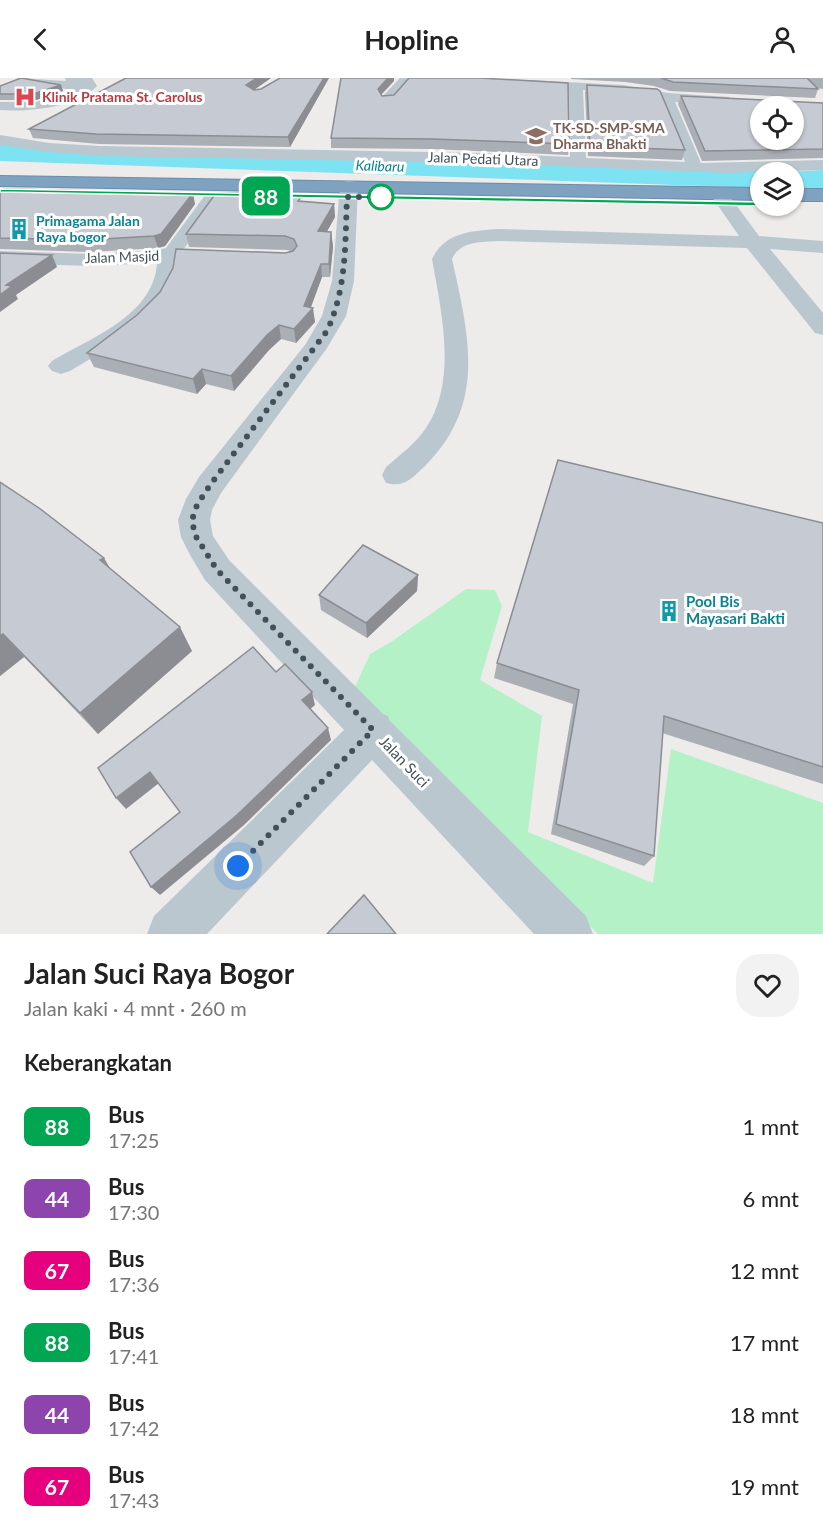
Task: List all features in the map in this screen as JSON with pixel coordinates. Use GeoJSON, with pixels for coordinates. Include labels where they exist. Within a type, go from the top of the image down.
{"type":"FeatureCollection","features":[{"type":"Feature","properties":{"kind":"highway"},"geometry":{"type":"LineString","coordinates":[[0,191],[214,195],[348,191],[497,173],[750,203]]}},
{"type":"Feature","properties":{"kind":"highway"},"geometry":{"type":"LineString","coordinates":[[0,181],[722,199],[750,195]]}},
{"type":"Feature","properties":{"kind":"highway"},"geometry":{"type":"LineString","coordinates":[[804,195],[823,195]]}},
{"type":"Feature","properties":{"kind":"highway"},"geometry":{"type":"LineString","coordinates":[[804,205],[823,205]]}},
{"type":"Feature","properties":{"kind":"street"},"geometry":{"type":"LineString","coordinates":[[24,78],[87,88]]}},
{"type":"Feature","properties":{"kind":"street"},"geometry":{"type":"LineString","coordinates":[[0,106],[25,109],[46,105],[90,86],[88,81],[71,78]]}},
{"type":"Feature","properties":{"kind":"street"},"geometry":{"type":"LineString","coordinates":[[387,100],[407,78]]}},
{"type":"Feature","properties":{"kind":"street"},"geometry":{"type":"LineString","coordinates":[[415,78],[420,78]]}},
{"type":"Feature","properties":{"kind":"street"},"geometry":{"type":"LineString","coordinates":[[508,83],[576,87],[632,84],[666,97],[734,100]]}},
{"type":"Feature","properties":{"kind":"street"},"geometry":{"type":"LineString","coordinates":[[576,87],[579,129],[578,162]]}},
{"type":"Feature","properties":{"kind":"street"},"geometry":{"type":"LineString","coordinates":[[61,115],[103,94]]}},
{"type":"Feature","properties":{"kind":"street"},"geometry":{"type":"LineString","coordinates":[[666,97],[695,167]]}},
{"type":"Feature","properties":{"kind":"street"},"geometry":{"type":"LineString","coordinates":[[5,141],[30,131]]}},
{"type":"Feature","properties":{"kind":"street","name":"Jalan Pedati Utara"},"geometry":{"type":"LineString","coordinates":[[5,141],[88,150],[497,173],[578,162],[750,168],[823,165]]}},
{"type":"Feature","properties":{"kind":"street","name":"Jalan Suci"},"geometry":{"type":"LineString","coordinates":[[348,191],[337,257],[340,298],[327,331],[197,505],[192,520],[195,535],[217,570],[568,934]]}},
{"type":"Feature","properties":{"kind":"street","name":"Jalan Masjid"},"geometry":{"type":"LineString","coordinates":[[0,257],[141,258],[178,254],[214,195]]}},
{"type":"Feature","properties":{"kind":"street"},"geometry":{"type":"LineString","coordinates":[[722,199],[753,242],[823,328]]}},
{"type":"Feature","properties":{"kind":"street"},"geometry":{"type":"LineString","coordinates":[[397,475],[437,434],[447,414],[452,395],[455,371],[454,333],[442,259],[445,249],[451,244],[463,240],[498,236],[753,242],[823,247]]}},
{"type":"Feature","properties":{"kind":"street"},"geometry":{"type":"LineString","coordinates":[[61,366],[131,323],[157,298],[178,254]]}},
{"type":"Feature","properties":{"kind":"street"},"geometry":{"type":"LineString","coordinates":[[172,934],[373,730]]}},
{"type":"Feature","properties":{"kind":"green space"},"geometry":{"type":"Polygon","coordinates":[[[466,589],[495,590],[502,606],[480,680],[542,716],[528,832],[653,883],[671,749],[823,803],[823,934],[598,934],[354,689],[370,654],[391,642],[466,589]]]}},
{"type":"Feature","properties":{"kind":"building"},"geometry":{"type":"Polygon","coordinates":[[[21,78],[61,85],[33,94],[0,94],[0,86],[21,78]]]}},
{"type":"Feature","properties":{"kind":"building"},"geometry":{"type":"Polygon","coordinates":[[[126,78],[257,78],[246,85],[254,90],[261,89],[280,78],[324,78],[288,137],[96,134],[29,129],[126,78]]]}},
{"type":"Feature","properties":{"kind":"building"},"geometry":{"type":"Polygon","coordinates":[[[341,78],[388,78],[378,89],[382,96],[394,95],[409,78],[480,78],[568,83],[569,144],[331,138],[341,78]]]}},
{"type":"Feature","properties":{"kind":"building"},"geometry":{"type":"Polygon","coordinates":[[[661,78],[807,78],[818,89],[673,82],[661,78]]]}},
{"type":"Feature","properties":{"kind":"building"},"geometry":{"type":"Polygon","coordinates":[[[587,85],[657,89],[660,91],[685,150],[590,146],[587,85]]]}},
{"type":"Feature","properties":{"kind":"building"},"geometry":{"type":"Polygon","coordinates":[[[681,96],[750,99],[750,150],[764,150],[705,151],[681,96]]]}},
{"type":"Feature","properties":{"kind":"building"},"geometry":{"type":"Polygon","coordinates":[[[804,102],[823,103],[823,149],[804,149],[804,102]]]}},
{"type":"Feature","properties":{"kind":"building"},"geometry":{"type":"Polygon","coordinates":[[[3,189],[193,193],[161,234],[85,240],[0,238],[0,191],[3,189]]]}},
{"type":"Feature","properties":{"kind":"building"},"geometry":{"type":"Polygon","coordinates":[[[264,192],[302,196],[298,201],[334,204],[318,231],[331,232],[329,264],[321,264],[304,306],[313,308],[294,329],[279,325],[267,335],[231,376],[202,369],[193,379],[87,353],[137,315],[160,292],[173,268],[176,249],[285,253],[293,251],[297,246],[294,239],[285,236],[186,234],[216,193],[264,192]]]}},
{"type":"Feature","properties":{"kind":"building"},"geometry":{"type":"Polygon","coordinates":[[[0,253],[52,255],[6,285],[12,286],[0,295],[0,253]]]}},
{"type":"Feature","properties":{"kind":"building","name":"Pool Bis Mayasari Bakti"},"geometry":{"type":"Polygon","coordinates":[[[558,460],[823,523],[823,767],[664,716],[654,856],[556,824],[579,690],[497,663],[558,460]]]}},
{"type":"Feature","properties":{"kind":"building"},"geometry":{"type":"Polygon","coordinates":[[[0,482],[39,508],[104,558],[100,560],[180,627],[80,713],[3,634],[0,636],[0,482]]]}},
{"type":"Feature","properties":{"kind":"building"},"geometry":{"type":"Polygon","coordinates":[[[363,545],[418,575],[366,623],[319,595],[363,545]]]}},
{"type":"Feature","properties":{"kind":"building"},"geometry":{"type":"Polygon","coordinates":[[[253,647],[276,672],[285,664],[312,692],[302,700],[328,728],[237,815],[151,887],[130,852],[180,812],[150,772],[116,798],[98,768],[253,647]]]}},
{"type":"Feature","properties":{"kind":"building"},"geometry":{"type":"Polygon","coordinates":[[[364,895],[396,934],[327,934],[364,895]]]}},
{"type":"Feature","properties":{"kind":"waterway","name":"Kalibaru"},"geometry":{"type":"LineString","coordinates":[[0,152],[750,179]]}},
{"type":"Feature","properties":{"kind":"waterway","name":"Kalibaru"},"geometry":{"type":"LineString","coordinates":[[804,180],[823,179]]}},
{"type":"Feature","properties":{"kind":"bus line","name":"88"},"geometry":{"type":"LineString","coordinates":[[0,191],[750,204]]}},
{"type":"Feature","properties":{"kind":"place","name":"Klinik Pratama St. Carolus"},"geometry":{"type":"Point","coordinates":[25,97]}},
{"type":"Feature","properties":{"kind":"place","name":"TK-SD-SMP-SMA Dharma Bhakti"},"geometry":{"type":"Point","coordinates":[536,136]}},
{"type":"Feature","properties":{"kind":"place","name":"Primagama Jalan Raya bogor"},"geometry":{"type":"Point","coordinates":[19,229]}},
{"type":"Feature","properties":{"kind":"place","name":"Pool Bis Mayasari Bakti"},"geometry":{"type":"Point","coordinates":[669,611]}},
{"type":"Feature","properties":{"kind":"route"},"geometry":{"type":"LineString","coordinates":[[238,866],[373,730],[217,570],[195,535],[192,520],[197,505],[210,485],[327,331],[340,298],[343,281],[347,197],[381,197]]}}]}
